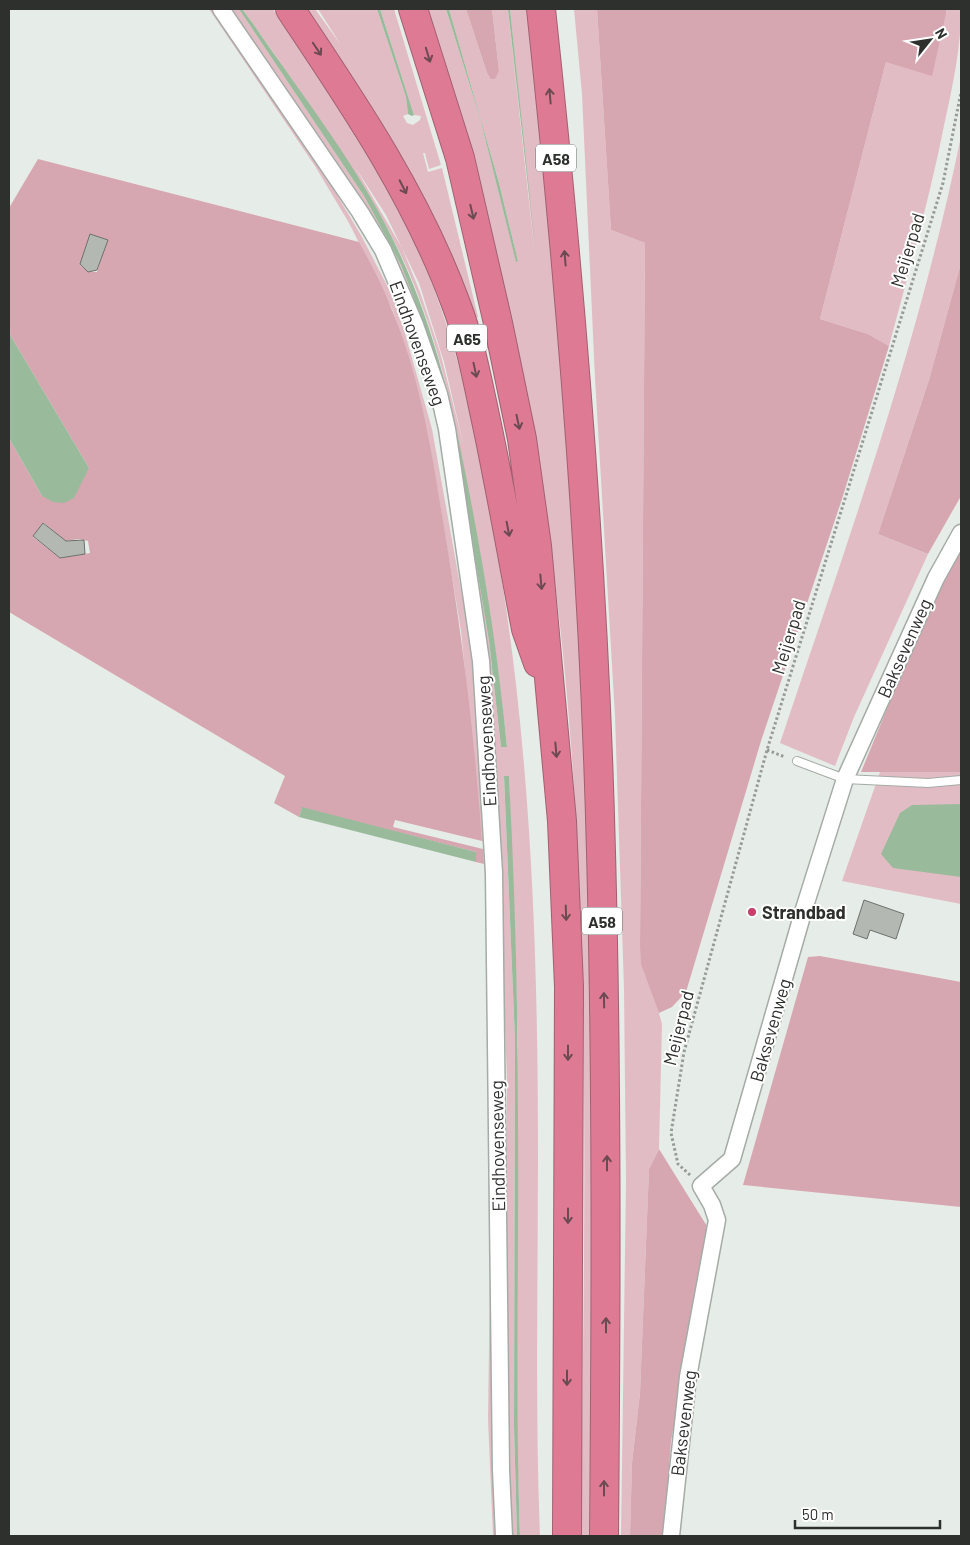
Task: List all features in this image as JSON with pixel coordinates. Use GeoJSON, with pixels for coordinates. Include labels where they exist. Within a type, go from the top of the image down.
{"type":"FeatureCollection","features":[{"type":"Feature","properties":{"kind":"highway","name":"A65"},"geometry":{"type":"LineString","coordinates":[[290,9],[399,178],[438,260],[456,305],[472,355],[526,629],[552,702]]}},
{"type":"Feature","properties":{"kind":"highway","name":"A58"},"geometry":{"type":"LineString","coordinates":[[413,9],[460,158],[498,323],[522,439],[537,546],[562,821],[569,987],[567,1536]]}},
{"type":"Feature","properties":{"kind":"highway","name":"A58"},"geometry":{"type":"LineString","coordinates":[[541,9],[570,316],[591,622],[600,829],[607,1157],[604,1536]]}},
{"type":"Feature","properties":{"kind":"street","name":"Eindhovenseweg"},"geometry":{"type":"LineString","coordinates":[[221,9],[360,212],[383,250],[415,325],[439,394],[447,429],[481,661],[494,873],[501,1470],[504,1536]]}},
{"type":"Feature","properties":{"kind":"street","name":"Baksevenweg"},"geometry":{"type":"LineString","coordinates":[[671,1536],[688,1377],[716,1220],[712,1205],[701,1186],[732,1160],[804,909],[845,779],[936,578],[961,533]]}},
{"type":"Feature","properties":{"kind":"lane"},"geometry":{"type":"LineString","coordinates":[[797,761],[845,779],[928,783],[961,780]]}},
{"type":"Feature","properties":{"kind":"path","name":"Meijerpad"},"geometry":{"type":"LineString","coordinates":[[701,1186],[678,1164],[671,1133],[684,1052],[767,750],[943,183],[961,92]]}},
{"type":"Feature","properties":{"kind":"path"},"geometry":{"type":"LineString","coordinates":[[767,750],[797,761]]}},
{"type":"Feature","properties":{"kind":"shaded area"},"geometry":{"type":"Polygon","coordinates":[[[209,9],[214,9],[321,168],[362,237],[392,295],[404,330],[432,429],[466,618],[477,701],[489,843],[482,841],[461,631],[438,492],[415,380],[393,311],[349,223],[315,166],[209,9]]]}},
{"type":"Feature","properties":{"kind":"shaded area"},"geometry":{"type":"Polygon","coordinates":[[[226,9],[239,9],[364,196],[401,265],[413,296],[437,370],[457,451],[489,641],[501,747],[507,746],[495,649],[480,553],[449,398],[433,337],[423,308],[399,251],[368,195],[311,107],[242,9],[273,9],[354,131],[392,195],[423,261],[436,295],[459,365],[476,437],[508,621],[525,773],[530,849],[538,1078],[537,1393],[540,1536],[520,1536],[516,1422],[518,1042],[509,776],[504,777],[515,1040],[514,1426],[517,1536],[509,1536],[505,1331],[507,1080],[498,841],[440,423],[396,283],[226,9]],[[355,167],[402,248],[420,292],[440,352],[464,447],[444,362],[419,283],[386,215],[355,167]]]}},
{"type":"Feature","properties":{"kind":"shaded area"},"geometry":{"type":"Polygon","coordinates":[[[239,9],[242,9],[254,25],[368,193],[399,252],[423,311],[450,402],[470,496],[492,621],[507,747],[501,747],[489,641],[457,451],[437,370],[413,296],[401,265],[364,196],[239,9]]]}},
{"type":"Feature","properties":{"kind":"shaded area"},"geometry":{"type":"Polygon","coordinates":[[[298,9],[315,9],[341,45],[318,9],[377,9],[406,97],[408,114],[403,116],[407,123],[413,125],[420,120],[421,116],[414,115],[380,9],[394,9],[441,165],[429,169],[425,153],[423,153],[428,172],[442,168],[478,317],[476,318],[483,354],[483,366],[298,9]]]}},
{"type":"Feature","properties":{"kind":"shaded area"},"geometry":{"type":"Polygon","coordinates":[[[377,9],[380,9],[414,115],[412,116],[408,114],[406,97],[377,9]]]}},
{"type":"Feature","properties":{"kind":"shaded area"},"geometry":{"type":"Polygon","coordinates":[[[428,9],[446,9],[480,118],[516,261],[518,261],[499,183],[449,9],[466,9],[487,73],[491,78],[499,71],[492,9],[508,9],[535,256],[510,9],[529,9],[562,396],[576,589],[586,783],[592,1065],[589,1536],[581,1536],[584,1161],[580,910],[574,785],[564,661],[539,470],[514,337],[466,139],[428,9]]]}},
{"type":"Feature","properties":{"kind":"shaded area"},"geometry":{"type":"Polygon","coordinates":[[[446,9],[449,9],[499,183],[518,261],[516,262],[480,118],[446,9]]]}},
{"type":"Feature","properties":{"kind":"shaded area"},"geometry":{"type":"Polygon","coordinates":[[[466,9],[492,9],[499,71],[495,79],[491,79],[487,73],[466,9]]]}},
{"type":"Feature","properties":{"kind":"shaded area"},"geometry":{"type":"Polygon","coordinates":[[[508,9],[510,9],[536,256],[508,9]]]}},
{"type":"Feature","properties":{"kind":"shaded area"},"geometry":{"type":"Polygon","coordinates":[[[574,9],[597,9],[611,230],[645,243],[640,945],[662,1024],[659,1149],[649,1169],[640,1393],[632,1463],[630,1536],[621,1536],[626,1181],[624,989],[615,716],[595,378],[582,94],[574,9]]]}},
{"type":"Feature","properties":{"kind":"shaded area"},"geometry":{"type":"Polygon","coordinates":[[[597,9],[947,9],[932,76],[886,62],[820,319],[868,334],[889,346],[842,499],[761,741],[686,992],[672,1007],[659,1013],[641,964],[640,945],[645,243],[611,230],[597,9]]]}},
{"type":"Feature","properties":{"kind":"shaded area"},"geometry":{"type":"Polygon","coordinates":[[[947,9],[961,9],[956,65],[933,178],[889,346],[868,334],[820,319],[886,62],[947,12],[947,9]]]}},
{"type":"Feature","properties":{"kind":"shaded area"},"geometry":{"type":"Polygon","coordinates":[[[961,136],[961,263],[929,380],[878,534],[928,554],[854,717],[835,766],[780,743],[856,518],[903,366],[944,213],[961,136]]]}},
{"type":"Feature","properties":{"kind":"shaded area"},"geometry":{"type":"Polygon","coordinates":[[[38,159],[359,242],[385,292],[403,338],[420,396],[437,486],[458,619],[476,767],[482,841],[395,820],[393,827],[483,849],[484,864],[476,862],[476,852],[302,808],[299,817],[274,803],[285,776],[9,612],[9,438],[42,496],[89,468],[9,333],[9,208],[38,159]],[[90,234],[80,265],[87,271],[97,272],[107,240],[90,234]],[[44,523],[33,537],[60,558],[90,553],[88,541],[79,539],[65,541],[44,523]]]}},
{"type":"Feature","properties":{"kind":"shaded area"},"geometry":{"type":"Polygon","coordinates":[[[961,263],[961,496],[928,554],[878,534],[929,380],[961,263]]]}},
{"type":"Feature","properties":{"kind":"shaded area"},"geometry":{"type":"Polygon","coordinates":[[[9,333],[89,468],[74,498],[64,503],[53,502],[42,496],[9,438],[9,333]]]}},
{"type":"Feature","properties":{"kind":"shaded area"},"geometry":{"type":"Polygon","coordinates":[[[961,544],[961,772],[861,772],[916,638],[961,544]]]}},
{"type":"Feature","properties":{"kind":"shaded area"},"geometry":{"type":"Polygon","coordinates":[[[880,772],[961,772],[961,904],[842,881],[880,772]]]}},
{"type":"Feature","properties":{"kind":"shaded area"},"geometry":{"type":"Polygon","coordinates":[[[504,776],[509,776],[517,991],[520,1536],[517,1536],[514,1426],[515,1040],[504,776]]]}},
{"type":"Feature","properties":{"kind":"shaded area"},"geometry":{"type":"Polygon","coordinates":[[[961,804],[961,877],[893,868],[881,854],[900,813],[912,805],[961,804]]]}},
{"type":"Feature","properties":{"kind":"shaded area"},"geometry":{"type":"Polygon","coordinates":[[[302,807],[476,852],[476,862],[299,817],[302,807]]]}},
{"type":"Feature","properties":{"kind":"shaded area"},"geometry":{"type":"Polygon","coordinates":[[[483,849],[489,850],[500,1536],[493,1536],[488,1419],[491,1201],[488,915],[483,849]]]}},
{"type":"Feature","properties":{"kind":"shaded area"},"geometry":{"type":"Polygon","coordinates":[[[820,956],[961,982],[961,1207],[743,1185],[808,957],[820,956]]]}},
{"type":"Feature","properties":{"kind":"shaded area"},"geometry":{"type":"Polygon","coordinates":[[[659,1149],[710,1231],[671,1441],[664,1536],[630,1536],[632,1463],[640,1393],[649,1169],[659,1149]]]}},
{"type":"Feature","properties":{"kind":"building"},"geometry":{"type":"Polygon","coordinates":[[[90,234],[108,240],[97,270],[88,272],[80,264],[90,234]]]}},
{"type":"Feature","properties":{"kind":"building"},"geometry":{"type":"Polygon","coordinates":[[[43,523],[66,541],[84,540],[85,554],[60,558],[33,536],[43,523]]]}},
{"type":"Feature","properties":{"kind":"building"},"geometry":{"type":"Polygon","coordinates":[[[864,900],[904,914],[896,939],[870,930],[867,939],[853,934],[864,900]]]}},
{"type":"Feature","properties":{"kind":"place","name":"Strandbad"},"geometry":{"type":"Point","coordinates":[752,912]}}]}
